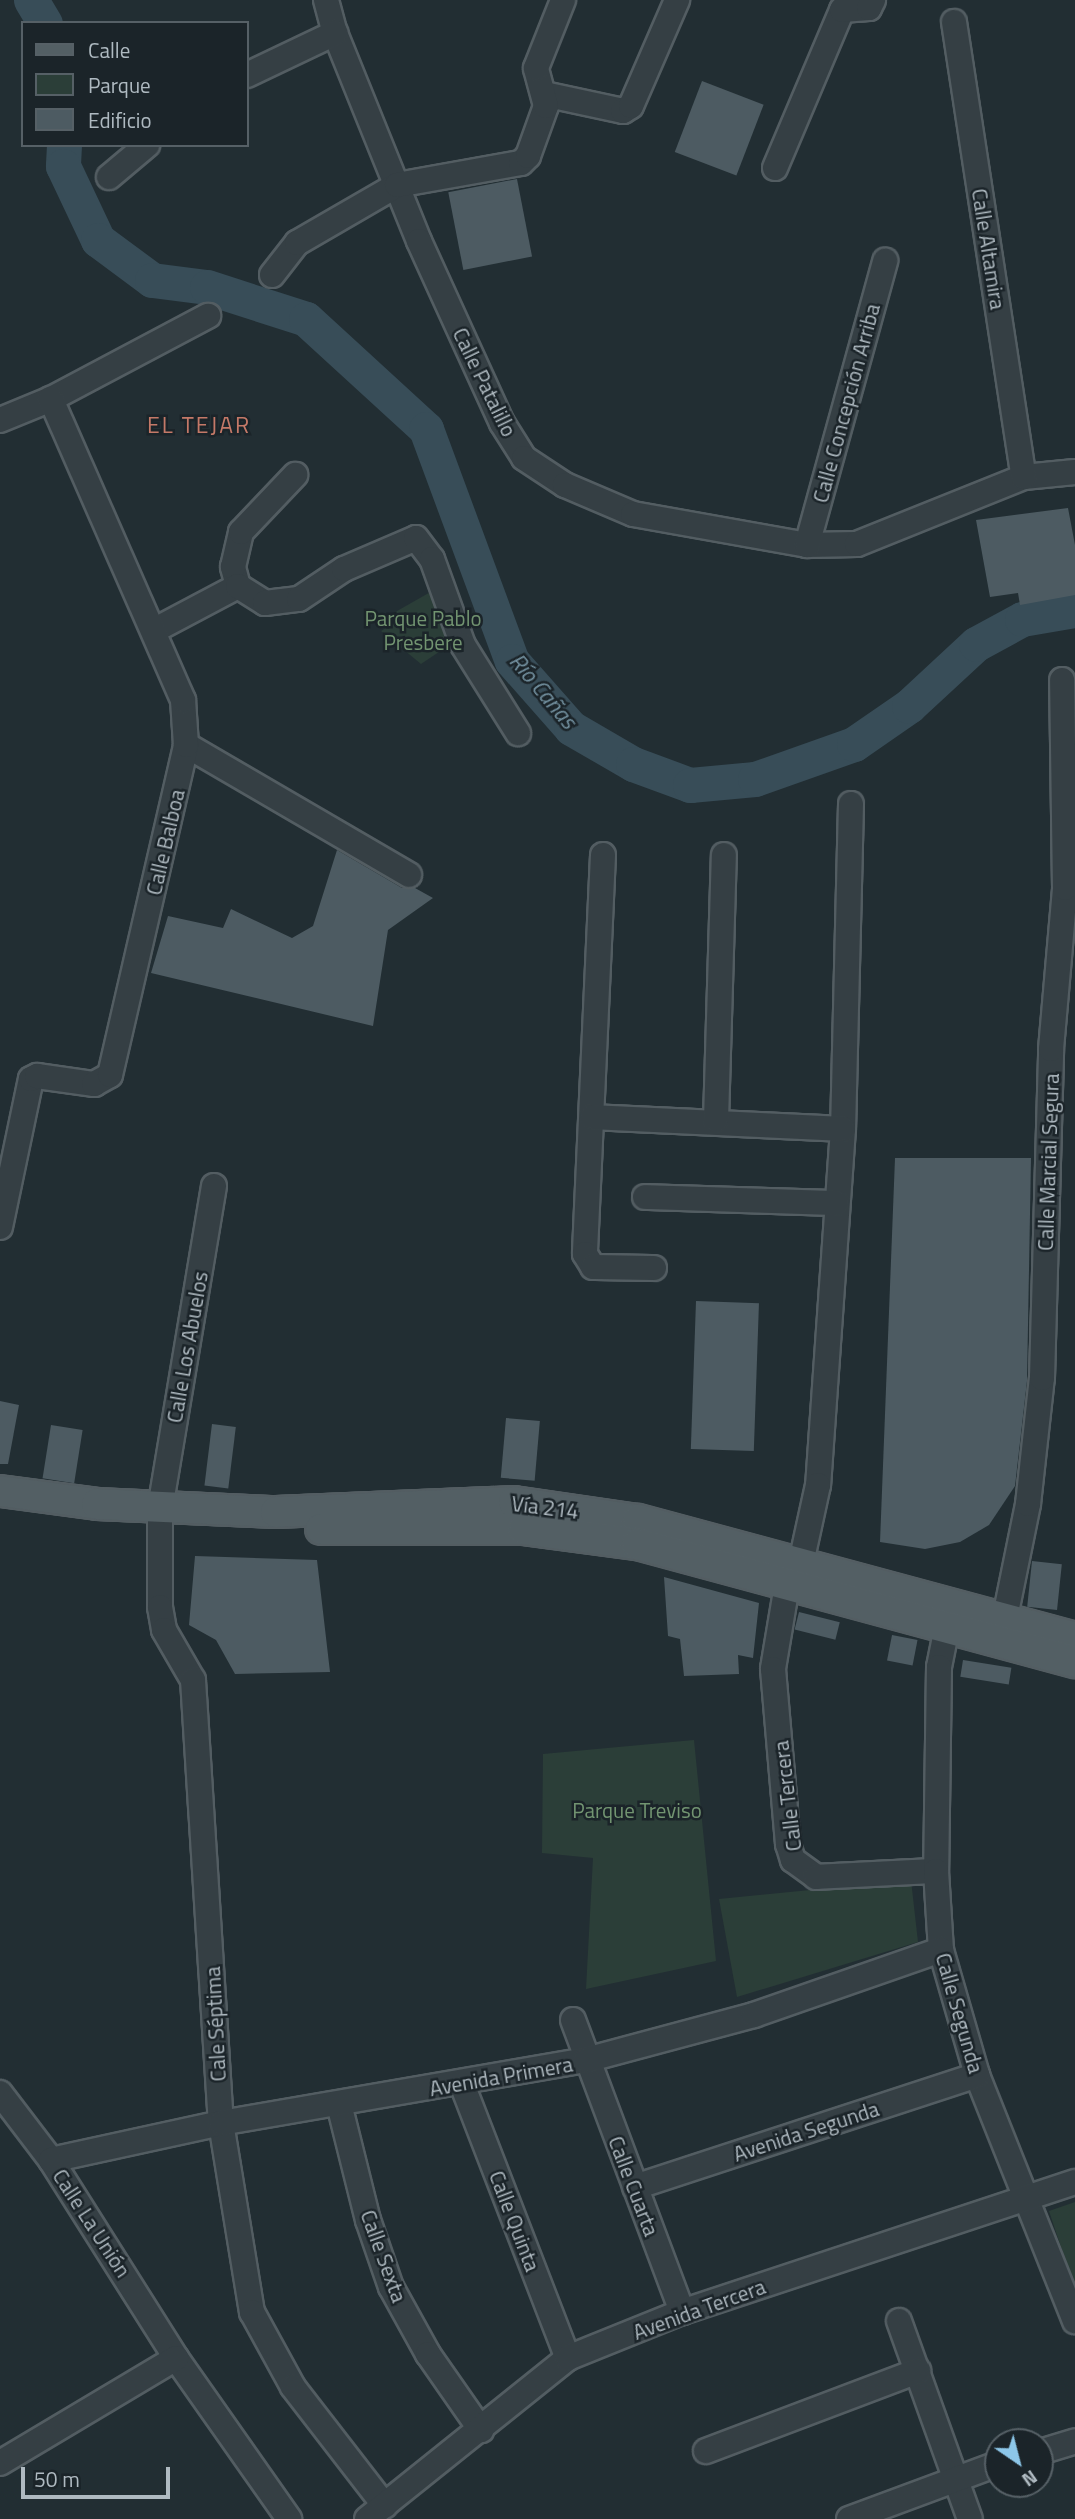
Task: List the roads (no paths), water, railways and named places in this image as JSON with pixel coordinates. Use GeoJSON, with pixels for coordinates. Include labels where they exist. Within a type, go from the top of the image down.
{"type":"FeatureCollection","features":[{"type":"Feature","properties":{"kind":"main road","name":"Vía 214"},"geometry":{"type":"LineString","coordinates":[[0,1491],[161,1518]]}},
{"type":"Feature","properties":{"kind":"main road","name":"Vía 214"},"geometry":{"type":"LineString","coordinates":[[0,1511],[161,1518],[514,1502],[638,1520],[794,1574],[949,1616],[1003,1630],[1075,1638]]}},
{"type":"Feature","properties":{"kind":"main road","name":"Vía 214"},"geometry":{"type":"LineString","coordinates":[[1003,1630],[1075,1662]]}},
{"type":"Feature","properties":{"kind":"street","name":"Calle Patalillo"},"geometry":{"type":"LineString","coordinates":[[326,0],[335,33],[397,185],[502,423],[524,458],[565,485],[633,514],[807,545],[857,544],[1024,477],[1075,472]]}},
{"type":"Feature","properties":{"kind":"street"},"geometry":{"type":"LineString","coordinates":[[272,275],[297,243],[397,185],[521,163],[528,156],[546,106],[536,68],[563,0]]}},
{"type":"Feature","properties":{"kind":"street"},"geometry":{"type":"LineString","coordinates":[[544,94],[568,95],[624,111],[631,106],[677,0]]}},
{"type":"Feature","properties":{"kind":"street"},"geometry":{"type":"LineString","coordinates":[[775,168],[842,10],[869,8],[873,0]]}},
{"type":"Feature","properties":{"kind":"street","name":"Calle Altamira"},"geometry":{"type":"LineString","coordinates":[[954,22],[1024,477]]}},
{"type":"Feature","properties":{"kind":"street"},"geometry":{"type":"LineString","coordinates":[[248,75],[335,33]]}},
{"type":"Feature","properties":{"kind":"street"},"geometry":{"type":"LineString","coordinates":[[109,177],[145,147]]}},
{"type":"Feature","properties":{"kind":"street","name":"Calle Concepción Arriba"},"geometry":{"type":"LineString","coordinates":[[807,545],[885,261]]}},
{"type":"Feature","properties":{"kind":"street"},"geometry":{"type":"LineString","coordinates":[[0,420],[51,399],[208,316]]}},
{"type":"Feature","properties":{"kind":"street","name":"Calle Balboa"},"geometry":{"type":"LineString","coordinates":[[0,1227],[30,1079],[37,1076],[94,1084],[110,1075],[186,745],[183,700],[155,630],[51,399]]}},
{"type":"Feature","properties":{"kind":"street"},"geometry":{"type":"LineString","coordinates":[[295,475],[241,532],[233,566],[239,586],[265,603],[299,599],[344,569],[416,538],[432,559],[463,645],[518,733]]}},
{"type":"Feature","properties":{"kind":"street"},"geometry":{"type":"LineString","coordinates":[[155,630],[239,586]]}},
{"type":"Feature","properties":{"kind":"street","name":"Calle Marcial Segura"},"geometry":{"type":"LineString","coordinates":[[1003,1630],[1028,1504],[1042,1378],[1051,1049],[1065,888],[1062,680]]}},
{"type":"Feature","properties":{"kind":"street"},"geometry":{"type":"LineString","coordinates":[[186,745],[409,875]]}},
{"type":"Feature","properties":{"kind":"street","name":"Calle Tercera"},"geometry":{"type":"LineString","coordinates":[[851,804],[843,1129],[818,1485],[794,1574],[774,1669],[788,1844],[793,1860],[816,1877],[936,1871]]}},
{"type":"Feature","properties":{"kind":"street"},"geometry":{"type":"LineString","coordinates":[[603,855],[586,1262],[593,1267],[654,1268]]}},
{"type":"Feature","properties":{"kind":"street"},"geometry":{"type":"LineString","coordinates":[[716,1120],[724,855]]}},
{"type":"Feature","properties":{"kind":"street"},"geometry":{"type":"LineString","coordinates":[[592,1117],[716,1120],[843,1129]]}},
{"type":"Feature","properties":{"kind":"street","name":"Calle Los Abuelos"},"geometry":{"type":"LineString","coordinates":[[161,1518],[214,1186]]}},
{"type":"Feature","properties":{"kind":"street"},"geometry":{"type":"LineString","coordinates":[[645,1197],[837,1203]]}},
{"type":"Feature","properties":{"kind":"street","name":"Cale Séptima"},"geometry":{"type":"LineString","coordinates":[[161,1518],[160,1607],[164,1630],[194,1680],[221,2123],[252,2312],[293,2387],[376,2512]]}},
{"type":"Feature","properties":{"kind":"street","name":"Calle Segunda"},"geometry":{"type":"LineString","coordinates":[[949,1616],[939,1667],[936,1871],[941,1950],[977,2075],[1075,2321]]}},
{"type":"Feature","properties":{"kind":"street","name":"Avenida Primera"},"geometry":{"type":"LineString","coordinates":[[51,2160],[221,2123],[462,2084],[586,2060],[754,2015],[941,1950]]}},
{"type":"Feature","properties":{"kind":"street","name":"Calle Cuarta"},"geometry":{"type":"LineString","coordinates":[[573,2020],[681,2312]]}},
{"type":"Feature","properties":{"kind":"street","name":"Avenida Segunda"},"geometry":{"type":"LineString","coordinates":[[635,2187],[977,2075]]}},
{"type":"Feature","properties":{"kind":"street","name":"Calle Quinta"},"geometry":{"type":"LineString","coordinates":[[462,2084],[568,2358]]}},
{"type":"Feature","properties":{"kind":"street","name":"Calle La Unión"},"geometry":{"type":"LineString","coordinates":[[0,2093],[51,2160],[176,2358],[289,2519]]}},
{"type":"Feature","properties":{"kind":"street","name":"Calle Sexta"},"geometry":{"type":"LineString","coordinates":[[339,2104],[368,2220],[391,2287],[428,2354],[481,2430]]}},
{"type":"Feature","properties":{"kind":"street","name":"Avenida Tercera"},"geometry":{"type":"LineString","coordinates":[[376,2512],[568,2358],[681,2312],[1029,2200],[1075,2182]]}},
{"type":"Feature","properties":{"kind":"street"},"geometry":{"type":"LineString","coordinates":[[900,2321],[970,2519]]}},
{"type":"Feature","properties":{"kind":"street"},"geometry":{"type":"LineString","coordinates":[[0,2463],[176,2358]]}},
{"type":"Feature","properties":{"kind":"street"},"geometry":{"type":"LineString","coordinates":[[706,2451],[918,2371]]}},
{"type":"Feature","properties":{"kind":"street"},"geometry":{"type":"LineString","coordinates":[[1054,2448],[1075,2441]]}},
{"type":"Feature","properties":{"kind":"street"},"geometry":{"type":"LineString","coordinates":[[849,2519],[984,2468]]}},
{"type":"Feature","properties":{"kind":"waterway","name":"Río Cañas"},"geometry":{"type":"LineString","coordinates":[[31,0],[44,21]]}},
{"type":"Feature","properties":{"kind":"waterway","name":"Río Cañas"},"geometry":{"type":"LineString","coordinates":[[64,147],[63,166],[98,240],[152,280],[207,287],[306,319],[426,429],[512,661],[571,728],[633,764],[690,785],[755,779],[854,744],[909,706],[976,644],[1022,619],[1075,610]]}},
{"type":"Feature","properties":{"kind":"district","name":"EL TEJAR"},"geometry":{"type":"Point","coordinates":[199,425]}},
{"type":"Feature","properties":{"kind":"park label","name":"Parque Pablo Presbere"},"geometry":{"type":"Point","coordinates":[423,630]}},
{"type":"Feature","properties":{"kind":"park label","name":"Parque Treviso"},"geometry":{"type":"Point","coordinates":[637,1810]}}]}
